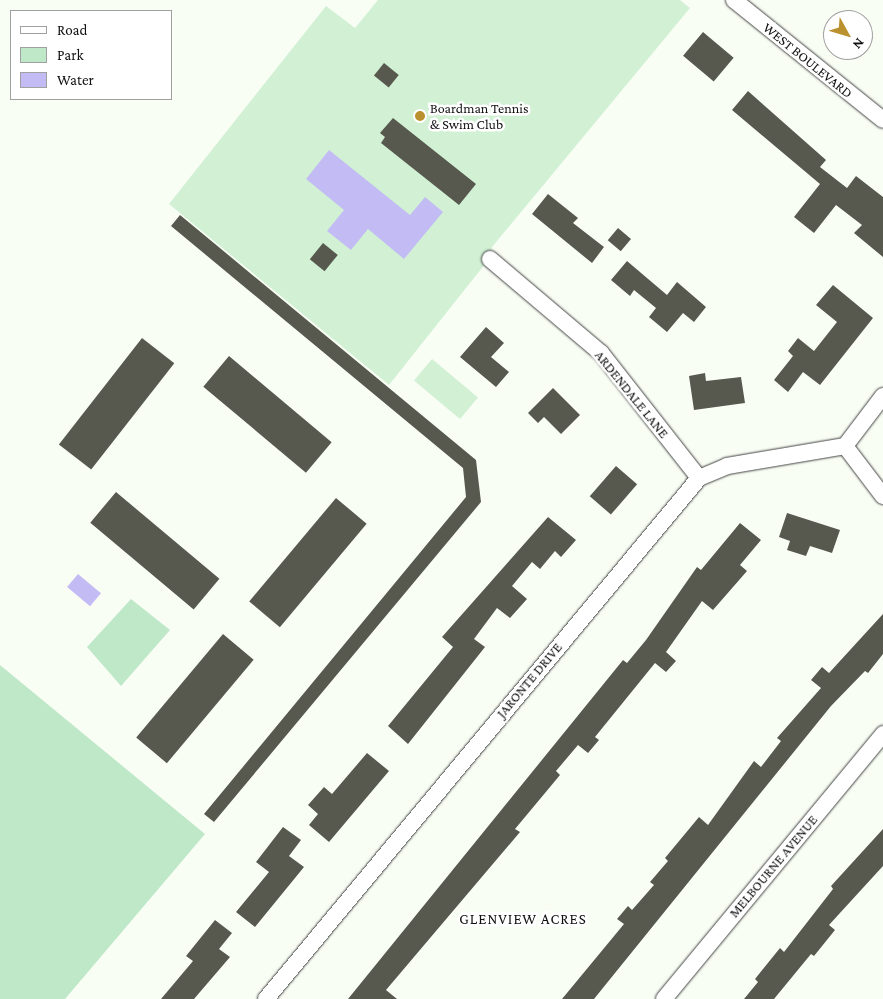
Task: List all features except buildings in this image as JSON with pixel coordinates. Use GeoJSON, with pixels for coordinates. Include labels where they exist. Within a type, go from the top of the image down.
{"type":"FeatureCollection","features":[{"type":"Feature","properties":{"kind":"street","name":"WEST BOULEVARD"},"geometry":{"type":"LineString","coordinates":[[734,0],[883,120]]}},
{"type":"Feature","properties":{"kind":"street","name":"ARDENDALE LANE"},"geometry":{"type":"LineString","coordinates":[[490,259],[601,353],[698,478]]}},
{"type":"Feature","properties":{"kind":"street"},"geometry":{"type":"LineString","coordinates":[[883,396],[845,446],[883,496]]}},
{"type":"Feature","properties":{"kind":"street","name":"JARONTE DRIVE"},"geometry":{"type":"LineString","coordinates":[[266,999],[698,478],[727,466],[845,446]]}},
{"type":"Feature","properties":{"kind":"street","name":"MELBOURNE AVENUE"},"geometry":{"type":"LineString","coordinates":[[664,999],[883,734]]}},
{"type":"Feature","properties":{"kind":"green space","name":"Boardman Tennis & Swim Club"},"geometry":{"type":"Polygon","coordinates":[[[378,0],[680,0],[690,8],[492,247],[489,259],[389,385],[169,204],[326,6],[355,28],[378,0]]]}},
{"type":"Feature","properties":{"kind":"green space"},"geometry":{"type":"Polygon","coordinates":[[[432,359],[478,398],[460,419],[414,380],[432,359]]]}},
{"type":"Feature","properties":{"kind":"green space"},"geometry":{"type":"Polygon","coordinates":[[[131,599],[170,630],[121,686],[87,647],[131,599]]]}},
{"type":"Feature","properties":{"kind":"green space"},"geometry":{"type":"Polygon","coordinates":[[[0,665],[205,834],[65,999],[0,999],[0,665]]]}},
{"type":"Feature","properties":{"kind":"water"},"geometry":{"type":"Polygon","coordinates":[[[329,150],[410,215],[425,197],[443,212],[404,259],[368,229],[351,250],[327,231],[344,210],[306,179],[329,150]]]}},
{"type":"Feature","properties":{"kind":"water"},"geometry":{"type":"Polygon","coordinates":[[[78,574],[101,593],[90,606],[67,587],[78,574]]]}},
{"type":"Feature","properties":{"kind":"place","name":"Boardman Tennis & Swim Club"},"geometry":{"type":"Point","coordinates":[420,116]}},
{"type":"Feature","properties":{"kind":"district","name":"GLENVIEW ACRES"},"geometry":{"type":"Point","coordinates":[523,920]}}]}
